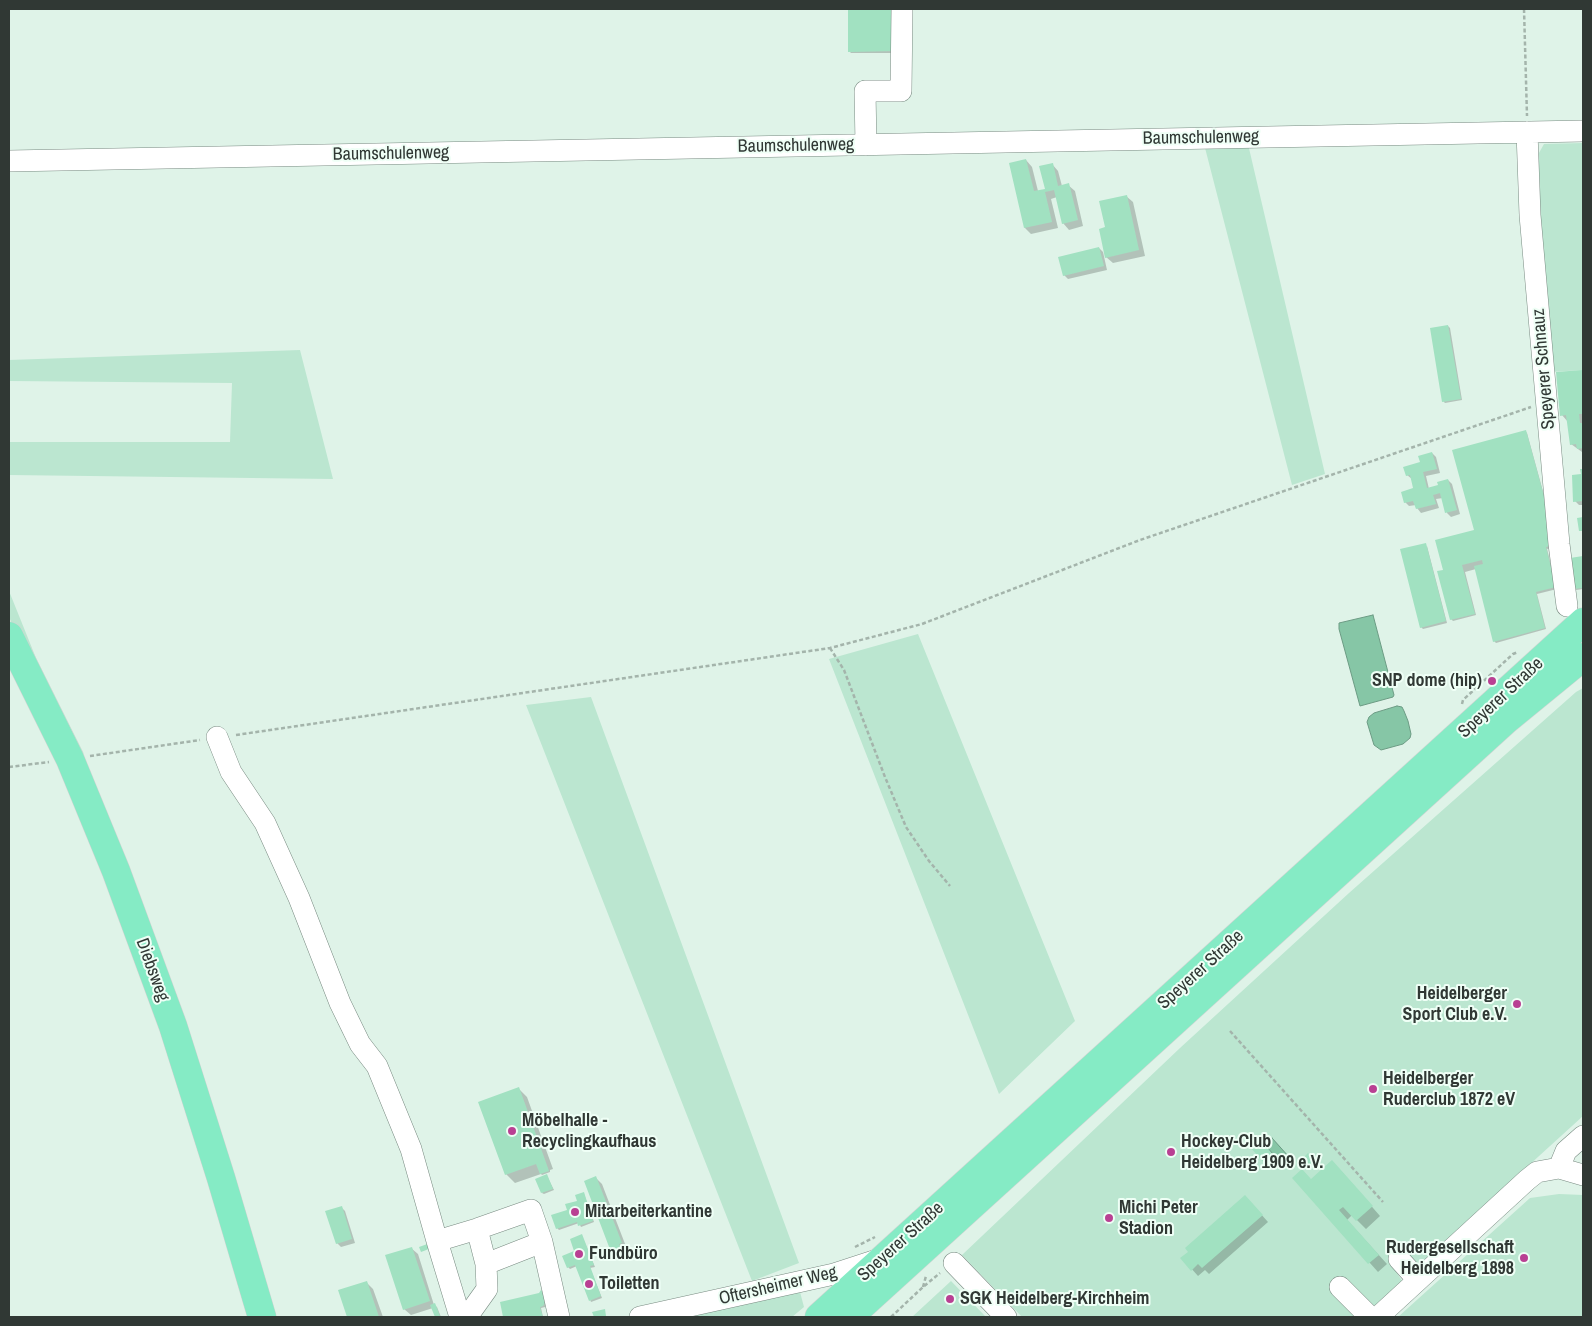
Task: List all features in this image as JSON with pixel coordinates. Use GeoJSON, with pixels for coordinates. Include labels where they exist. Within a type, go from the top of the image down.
{"type":"FeatureCollection","features":[{"type":"Feature","properties":{"kind":"main road","name":"Speyerer Straße"},"geometry":{"type":"LineString","coordinates":[[819,1317],[1580,621]]}},
{"type":"Feature","properties":{"kind":"main road","name":"Diebsweg"},"geometry":{"type":"LineString","coordinates":[[9,636],[70,759],[116,871],[173,1026],[262,1317]]}},
{"type":"Feature","properties":{"kind":"main road","name":"Speyerer Straße"},"geometry":{"type":"LineString","coordinates":[[849,1317],[1506,720],[1583,657]]}},
{"type":"Feature","properties":{"kind":"street"},"geometry":{"type":"LineString","coordinates":[[866,144],[865,91],[902,91],[902,9]]}},
{"type":"Feature","properties":{"kind":"street","name":"Baumschulenweg"},"geometry":{"type":"LineString","coordinates":[[9,161],[1583,131]]}},
{"type":"Feature","properties":{"kind":"street","name":"Speyerer Schnauz"},"geometry":{"type":"LineString","coordinates":[[1527,132],[1530,215],[1559,544],[1580,621]]}},
{"type":"Feature","properties":{"kind":"street"},"geometry":{"type":"LineString","coordinates":[[218,737],[232,772],[266,823],[299,898],[340,1003],[360,1044],[377,1066],[411,1150],[460,1317]]}},
{"type":"Feature","properties":{"kind":"street"},"geometry":{"type":"LineString","coordinates":[[1559,1168],[1566,1152],[1583,1136]]}},
{"type":"Feature","properties":{"kind":"street"},"geometry":{"type":"LineString","coordinates":[[1378,1317],[1526,1180],[1537,1172],[1559,1168],[1583,1175]]}},
{"type":"Feature","properties":{"kind":"street"},"geometry":{"type":"LineString","coordinates":[[437,1241],[477,1230],[531,1210],[542,1242],[560,1317]]}},
{"type":"Feature","properties":{"kind":"street"},"geometry":{"type":"LineString","coordinates":[[467,1317],[487,1289],[486,1264],[477,1230]]}},
{"type":"Feature","properties":{"kind":"street"},"geometry":{"type":"LineString","coordinates":[[486,1264],[542,1242]]}},
{"type":"Feature","properties":{"kind":"street","name":"Oftersheimer Weg"},"geometry":{"type":"LineString","coordinates":[[640,1317],[834,1274],[885,1257]]}},
{"type":"Feature","properties":{"kind":"street"},"geometry":{"type":"LineString","coordinates":[[1398,1259],[1418,1280]]}},
{"type":"Feature","properties":{"kind":"street"},"geometry":{"type":"LineString","coordinates":[[954,1263],[1006,1317]]}},
{"type":"Feature","properties":{"kind":"street"},"geometry":{"type":"LineString","coordinates":[[1340,1287],[1370,1317]]}},
{"type":"Feature","properties":{"kind":"path"},"geometry":{"type":"LineString","coordinates":[[1524,9],[1527,132]]}},
{"type":"Feature","properties":{"kind":"path"},"geometry":{"type":"LineString","coordinates":[[9,767],[830,648],[922,624],[1140,540],[1547,402]]}},
{"type":"Feature","properties":{"kind":"path"},"geometry":{"type":"LineString","coordinates":[[830,648],[844,670],[906,827],[929,861],[950,886]]}},
{"type":"Feature","properties":{"kind":"path"},"geometry":{"type":"LineString","coordinates":[[1230,1031],[1383,1202]]}},
{"type":"Feature","properties":{"kind":"shaded area"},"geometry":{"type":"Polygon","coordinates":[[[1583,143],[1583,370],[1551,372],[1535,160],[1544,144],[1583,143]]]}},
{"type":"Feature","properties":{"kind":"shaded area"},"geometry":{"type":"Polygon","coordinates":[[[1204,144],[1248,144],[1325,474],[1292,485],[1204,144]]]}},
{"type":"Feature","properties":{"kind":"shaded area"},"geometry":{"type":"Polygon","coordinates":[[[300,350],[333,479],[9,475],[9,442],[230,442],[232,383],[9,381],[9,360],[300,350]]]}},
{"type":"Feature","properties":{"kind":"shaded area"},"geometry":{"type":"Polygon","coordinates":[[[9,591],[36,658],[84,754],[74,746],[31,667],[9,617],[9,591]]]}},
{"type":"Feature","properties":{"kind":"shaded area"},"geometry":{"type":"Polygon","coordinates":[[[1373,615],[1394,695],[1393,697],[1360,706],[1339,623],[1373,615]]]}},
{"type":"Feature","properties":{"kind":"shaded area"},"geometry":{"type":"Polygon","coordinates":[[[918,634],[1075,1021],[999,1094],[829,659],[918,634]]]}},
{"type":"Feature","properties":{"kind":"shaded area"},"geometry":{"type":"Polygon","coordinates":[[[1583,688],[1583,1116],[1416,1268],[1409,1261],[1396,1272],[1403,1282],[1378,1306],[1368,1304],[1359,1317],[1022,1317],[962,1255],[1180,1048],[1349,893],[1576,692],[1583,688]]]}},
{"type":"Feature","properties":{"kind":"shaded area"},"geometry":{"type":"Polygon","coordinates":[[[591,697],[799,1263],[752,1281],[526,705],[591,697]]]}},
{"type":"Feature","properties":{"kind":"shaded area"},"geometry":{"type":"Polygon","coordinates":[[[1397,706],[1402,707],[1404,711],[1411,734],[1410,738],[1403,744],[1381,750],[1374,745],[1367,722],[1374,713],[1397,706]]]}},
{"type":"Feature","properties":{"kind":"shaded area"},"geometry":{"type":"Polygon","coordinates":[[[1272,1138],[1289,1157],[1281,1163],[1265,1145],[1272,1138]]]}},
{"type":"Feature","properties":{"kind":"shaded area","name":"Rudergesellschaft Heidelberg 1898"},"geometry":{"type":"Polygon","coordinates":[[[1559,1194],[1583,1195],[1583,1317],[1398,1317],[1530,1198],[1559,1194]]]}},
{"type":"Feature","properties":{"kind":"shaded area","name":"SGK Heidelberg-Kirchheim"},"geometry":{"type":"Polygon","coordinates":[[[951,1281],[986,1317],[912,1317],[951,1281]]]}},
{"type":"Feature","properties":{"kind":"shaded area"},"geometry":{"type":"Polygon","coordinates":[[[800,1292],[804,1307],[792,1317],[665,1317],[800,1292]]]}},
{"type":"Feature","properties":{"kind":"building"},"geometry":{"type":"Polygon","coordinates":[[[848,9],[894,9],[895,51],[848,52],[848,9]]]}},
{"type":"Feature","properties":{"kind":"building"},"geometry":{"type":"Polygon","coordinates":[[[1026,159],[1034,191],[1045,189],[1039,166],[1053,163],[1058,186],[1069,183],[1078,220],[1062,224],[1054,190],[1045,192],[1052,222],[1024,228],[1009,163],[1026,159]]]}},
{"type":"Feature","properties":{"kind":"building"},"geometry":{"type":"Polygon","coordinates":[[[1127,195],[1139,250],[1105,258],[1099,229],[1105,227],[1099,201],[1127,195]]]}},
{"type":"Feature","properties":{"kind":"building"},"geometry":{"type":"Polygon","coordinates":[[[1099,247],[1104,266],[1063,276],[1058,257],[1099,247]]]}},
{"type":"Feature","properties":{"kind":"building"},"geometry":{"type":"Polygon","coordinates":[[[1448,325],[1461,399],[1442,402],[1430,328],[1448,325]]]}},
{"type":"Feature","properties":{"kind":"building"},"geometry":{"type":"Polygon","coordinates":[[[1582,370],[1583,414],[1579,414],[1580,423],[1583,423],[1583,448],[1577,449],[1576,444],[1570,445],[1566,415],[1560,416],[1556,372],[1582,370]]]}},
{"type":"Feature","properties":{"kind":"building"},"geometry":{"type":"Polygon","coordinates":[[[1526,430],[1557,544],[1546,547],[1556,587],[1536,592],[1545,628],[1493,642],[1474,566],[1483,564],[1482,560],[1462,565],[1475,614],[1450,620],[1437,571],[1443,570],[1435,540],[1474,530],[1452,450],[1526,430]]]}},
{"type":"Feature","properties":{"kind":"building"},"geometry":{"type":"Polygon","coordinates":[[[1432,452],[1437,469],[1423,472],[1427,488],[1438,485],[1437,482],[1448,479],[1457,510],[1445,513],[1440,493],[1433,495],[1436,504],[1416,509],[1413,501],[1404,503],[1401,492],[1413,488],[1410,475],[1406,476],[1403,467],[1420,462],[1418,456],[1432,452]]]}},
{"type":"Feature","properties":{"kind":"building"},"geometry":{"type":"Polygon","coordinates":[[[1580,469],[1583,469],[1583,501],[1573,502],[1572,475],[1581,474],[1580,469]]]}},
{"type":"Feature","properties":{"kind":"building"},"geometry":{"type":"Polygon","coordinates":[[[1583,517],[1583,531],[1579,531],[1577,518],[1583,517]]]}},
{"type":"Feature","properties":{"kind":"building"},"geometry":{"type":"Polygon","coordinates":[[[1426,543],[1446,621],[1420,628],[1400,549],[1426,543]]]}},
{"type":"Feature","properties":{"kind":"building"},"geometry":{"type":"Polygon","coordinates":[[[1583,556],[1583,588],[1573,589],[1570,558],[1583,556]]]}},
{"type":"Feature","properties":{"kind":"building","name":"Möbelhalle - Recyclingkaufhaus"},"geometry":{"type":"Polygon","coordinates":[[[519,1087],[549,1171],[540,1174],[536,1164],[505,1175],[478,1102],[519,1087]]]}},
{"type":"Feature","properties":{"kind":"building"},"geometry":{"type":"Polygon","coordinates":[[[1259,1138],[1273,1155],[1264,1163],[1251,1148],[1254,1145],[1252,1144],[1259,1138]]]}},
{"type":"Feature","properties":{"kind":"building"},"geometry":{"type":"Polygon","coordinates":[[[1308,1153],[1316,1163],[1310,1168],[1302,1159],[1308,1153]]]}},
{"type":"Feature","properties":{"kind":"building"},"geometry":{"type":"Polygon","coordinates":[[[1332,1160],[1373,1206],[1356,1221],[1343,1207],[1339,1210],[1379,1255],[1368,1264],[1292,1178],[1302,1169],[1311,1179],[1332,1160]]]}},
{"type":"Feature","properties":{"kind":"building"},"geometry":{"type":"Polygon","coordinates":[[[547,1174],[553,1189],[541,1193],[535,1179],[547,1174]]]}},
{"type":"Feature","properties":{"kind":"building"},"geometry":{"type":"Polygon","coordinates":[[[596,1176],[622,1243],[619,1244],[621,1248],[611,1252],[584,1181],[596,1176]]]}},
{"type":"Feature","properties":{"kind":"building","name":"Mitarbeiterkantine"},"geometry":{"type":"Polygon","coordinates":[[[584,1192],[593,1221],[578,1226],[577,1222],[556,1229],[551,1215],[567,1210],[565,1204],[577,1201],[575,1195],[584,1192]]]}},
{"type":"Feature","properties":{"kind":"building"},"geometry":{"type":"Polygon","coordinates":[[[1245,1195],[1263,1215],[1202,1268],[1198,1264],[1191,1271],[1180,1258],[1188,1252],[1185,1248],[1245,1195]]]}},
{"type":"Feature","properties":{"kind":"building"},"geometry":{"type":"Polygon","coordinates":[[[342,1206],[352,1239],[336,1244],[325,1211],[342,1206]]]}},
{"type":"Feature","properties":{"kind":"building","name":"Fundbüro"},"geometry":{"type":"Polygon","coordinates":[[[582,1234],[594,1265],[590,1266],[601,1296],[589,1301],[575,1265],[567,1268],[562,1256],[574,1251],[570,1239],[582,1234]]]}},
{"type":"Feature","properties":{"kind":"building"},"geometry":{"type":"Polygon","coordinates":[[[433,1242],[434,1247],[421,1252],[419,1247],[433,1242]]]}},
{"type":"Feature","properties":{"kind":"building"},"geometry":{"type":"Polygon","coordinates":[[[412,1247],[430,1301],[403,1310],[385,1255],[412,1247]]]}},
{"type":"Feature","properties":{"kind":"building"},"geometry":{"type":"Polygon","coordinates":[[[367,1281],[379,1317],[347,1317],[338,1290],[367,1281]]]}},
{"type":"Feature","properties":{"kind":"building"},"geometry":{"type":"Polygon","coordinates":[[[541,1290],[546,1301],[540,1307],[543,1317],[503,1317],[500,1302],[539,1293],[541,1290]]]}},
{"type":"Feature","properties":{"kind":"building"},"geometry":{"type":"Polygon","coordinates":[[[435,1303],[440,1316],[438,1317],[435,1317],[430,1305],[435,1303]]]}},
{"type":"Feature","properties":{"kind":"building"},"geometry":{"type":"Polygon","coordinates":[[[605,1309],[606,1316],[594,1317],[592,1312],[605,1309]]]}},
{"type":"Feature","properties":{"kind":"place","name":"SNP dome (hip)"},"geometry":{"type":"Point","coordinates":[1492,681]}},
{"type":"Feature","properties":{"kind":"place","name":"Heidelberger Sport Club e.V."},"geometry":{"type":"Point","coordinates":[1517,1004]}},
{"type":"Feature","properties":{"kind":"place","name":"Heidelberger Ruderclub 1872 eV"},"geometry":{"type":"Point","coordinates":[1373,1089]}},
{"type":"Feature","properties":{"kind":"place","name":"Möbelhalle - Recyclingkaufhaus"},"geometry":{"type":"Point","coordinates":[512,1131]}},
{"type":"Feature","properties":{"kind":"place","name":"Hockey-Club Heidelberg 1909 e.V."},"geometry":{"type":"Point","coordinates":[1171,1152]}},
{"type":"Feature","properties":{"kind":"place","name":"Mitarbeiterkantine"},"geometry":{"type":"Point","coordinates":[575,1212]}},
{"type":"Feature","properties":{"kind":"place","name":"Michi Peter Stadion"},"geometry":{"type":"Point","coordinates":[1109,1218]}},
{"type":"Feature","properties":{"kind":"place","name":"Fundbüro"},"geometry":{"type":"Point","coordinates":[579,1254]}},
{"type":"Feature","properties":{"kind":"place","name":"Rudergesellschaft Heidelberg 1898"},"geometry":{"type":"Point","coordinates":[1524,1258]}},
{"type":"Feature","properties":{"kind":"place","name":"Toiletten"},"geometry":{"type":"Point","coordinates":[589,1284]}},
{"type":"Feature","properties":{"kind":"place","name":"SGK Heidelberg-Kirchheim"},"geometry":{"type":"Point","coordinates":[950,1299]}}]}
